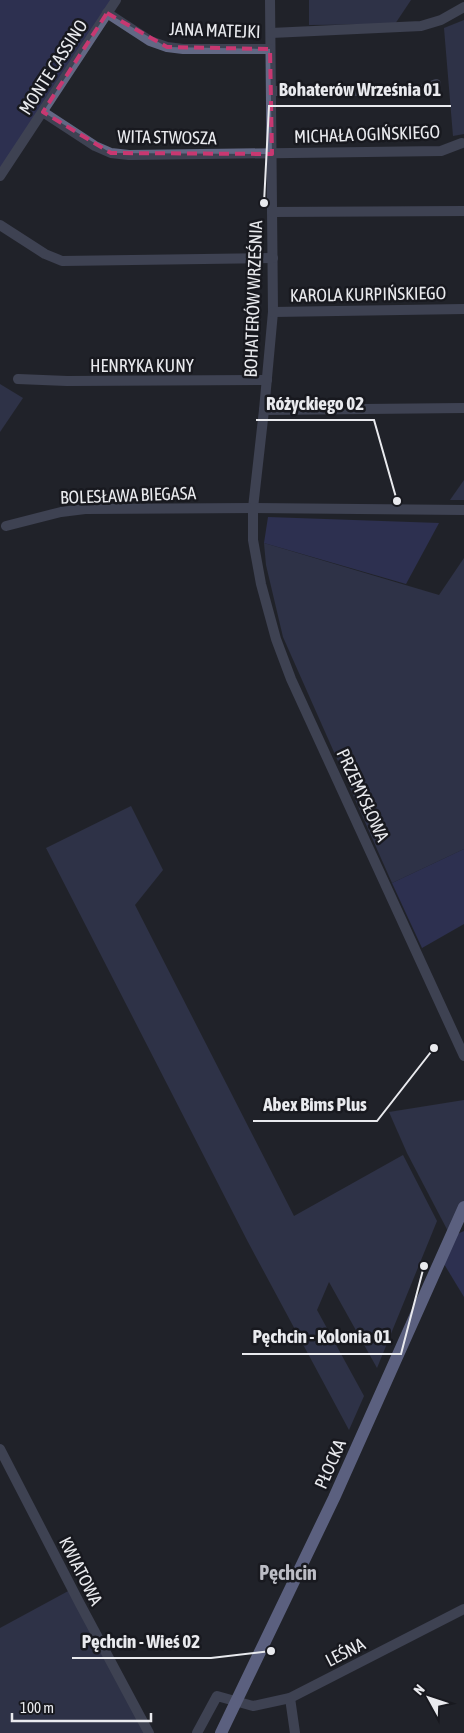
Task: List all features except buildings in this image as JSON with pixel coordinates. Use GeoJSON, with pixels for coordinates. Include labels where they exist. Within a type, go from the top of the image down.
{"type":"FeatureCollection","features":[{"type":"Feature","properties":{"kind":"main road","name":"PŁOCKA"},"geometry":{"type":"LineString","coordinates":[[221,1733],[334,1498],[464,1207]]}},
{"type":"Feature","properties":{"kind":"street","name":"MONTE CASSINO"},"geometry":{"type":"LineString","coordinates":[[0,176],[116,0]]}},
{"type":"Feature","properties":{"kind":"street","name":"BOHATERÓW WRZEŚNIA"},"geometry":{"type":"LineString","coordinates":[[253,508],[273,312],[270,0]]}},
{"type":"Feature","properties":{"kind":"street"},"geometry":{"type":"LineString","coordinates":[[271,33],[421,26],[441,20],[464,7]]}},
{"type":"Feature","properties":{"kind":"street","name":"JANA MATEJKI"},"geometry":{"type":"LineString","coordinates":[[108,13],[150,40],[166,47],[183,49],[270,49]]}},
{"type":"Feature","properties":{"kind":"street"},"geometry":{"type":"LineString","coordinates":[[272,91],[420,91],[436,84]]}},
{"type":"Feature","properties":{"kind":"street","name":"WITA STWOSZA"},"geometry":{"type":"LineString","coordinates":[[42,112],[95,146],[111,153],[129,155],[272,154]]}},
{"type":"Feature","properties":{"kind":"street","name":"MICHAŁA OGIŃSKIEGO"},"geometry":{"type":"LineString","coordinates":[[272,154],[441,151],[462,143]]}},
{"type":"Feature","properties":{"kind":"street"},"geometry":{"type":"LineString","coordinates":[[272,212],[464,211]]}},
{"type":"Feature","properties":{"kind":"street"},"geometry":{"type":"LineString","coordinates":[[0,225],[45,254],[62,261],[273,258]]}},
{"type":"Feature","properties":{"kind":"street","name":"KAROLA KURPIŃSKIEGO"},"geometry":{"type":"LineString","coordinates":[[273,312],[464,309]]}},
{"type":"Feature","properties":{"kind":"street","name":"HENRYKA KUNY"},"geometry":{"type":"LineString","coordinates":[[18,379],[67,381],[267,380]]}},
{"type":"Feature","properties":{"kind":"street"},"geometry":{"type":"LineString","coordinates":[[264,410],[464,408]]}},
{"type":"Feature","properties":{"kind":"street","name":"PRZEMYSŁOWA"},"geometry":{"type":"LineString","coordinates":[[253,508],[253,540],[261,584],[276,639],[291,679],[464,1056]]}},
{"type":"Feature","properties":{"kind":"street","name":"BOLESŁAWA BIEGASA"},"geometry":{"type":"LineString","coordinates":[[6,526],[61,512],[86,509],[464,510]]}},
{"type":"Feature","properties":{"kind":"street","name":"KWIATOWA"},"geometry":{"type":"LineString","coordinates":[[0,1449],[80,1604],[150,1733]]}},
{"type":"Feature","properties":{"kind":"street","name":"LEŚNA"},"geometry":{"type":"LineString","coordinates":[[236,1700],[253,1706],[290,1698],[464,1609]]}},
{"type":"Feature","properties":{"kind":"street"},"geometry":{"type":"LineString","coordinates":[[197,1733],[218,1696],[236,1700]]}},
{"type":"Feature","properties":{"kind":"street"},"geometry":{"type":"LineString","coordinates":[[290,1698],[295,1733]]}},
{"type":"Feature","properties":{"kind":"highlighted area"},"geometry":{"type":"Polygon","coordinates":[[[107,13],[167,47],[270,49],[272,154],[111,153],[43,112],[107,13]]]}},
{"type":"Feature","properties":{"kind":"shaded area"},"geometry":{"type":"Polygon","coordinates":[[[0,0],[116,0],[0,176],[0,0]]]}},
{"type":"Feature","properties":{"kind":"shaded area"},"geometry":{"type":"Polygon","coordinates":[[[309,0],[411,0],[395,24],[309,25],[309,0]]]}},
{"type":"Feature","properties":{"kind":"shaded area"},"geometry":{"type":"Polygon","coordinates":[[[464,20],[464,134],[453,136],[444,28],[464,20]]]}},
{"type":"Feature","properties":{"kind":"shaded area"},"geometry":{"type":"Polygon","coordinates":[[[0,384],[23,398],[0,432],[0,384]]]}},
{"type":"Feature","properties":{"kind":"shaded area"},"geometry":{"type":"Polygon","coordinates":[[[464,480],[464,500],[450,500],[464,480]]]}},
{"type":"Feature","properties":{"kind":"shaded area"},"geometry":{"type":"Polygon","coordinates":[[[268,517],[439,523],[406,584],[264,543],[268,517]]]}},
{"type":"Feature","properties":{"kind":"shaded area"},"geometry":{"type":"Polygon","coordinates":[[[264,543],[439,595],[464,558],[464,849],[392,883],[283,637],[266,565],[264,543]]]}},
{"type":"Feature","properties":{"kind":"shaded area"},"geometry":{"type":"Polygon","coordinates":[[[131,806],[163,870],[135,905],[294,1216],[403,1155],[437,1221],[377,1368],[329,1282],[317,1310],[364,1396],[349,1430],[248,1242],[46,848],[131,806]]]}},
{"type":"Feature","properties":{"kind":"shaded area"},"geometry":{"type":"Polygon","coordinates":[[[464,849],[464,924],[422,948],[392,883],[464,849]]]}},
{"type":"Feature","properties":{"kind":"shaded area"},"geometry":{"type":"Polygon","coordinates":[[[464,1100],[464,1207],[451,1237],[407,1153],[389,1112],[464,1100]]]}},
{"type":"Feature","properties":{"kind":"shaded area"},"geometry":{"type":"Polygon","coordinates":[[[464,1231],[464,1297],[441,1259],[451,1237],[464,1231]]]}},
{"type":"Feature","properties":{"kind":"shaded area"},"geometry":{"type":"Polygon","coordinates":[[[72,1589],[150,1733],[0,1733],[0,1628],[72,1589]]]}},
{"type":"Feature","properties":{"kind":"place","name":"Bohaterów Września 01"},"geometry":{"type":"Point","coordinates":[264,203]}},
{"type":"Feature","properties":{"kind":"place","name":"Różyckiego 02"},"geometry":{"type":"Point","coordinates":[397,501]}},
{"type":"Feature","properties":{"kind":"place","name":"Abex Bims Plus"},"geometry":{"type":"Point","coordinates":[434,1048]}},
{"type":"Feature","properties":{"kind":"place","name":"Pęchcin - Kolonia 01"},"geometry":{"type":"Point","coordinates":[424,1266]}},
{"type":"Feature","properties":{"kind":"place","name":"Pęchcin - Wieś 02"},"geometry":{"type":"Point","coordinates":[271,1651]}},
{"type":"Feature","properties":{"kind":"district","name":"Pęchcin"},"geometry":{"type":"Point","coordinates":[288,1572]}}]}
